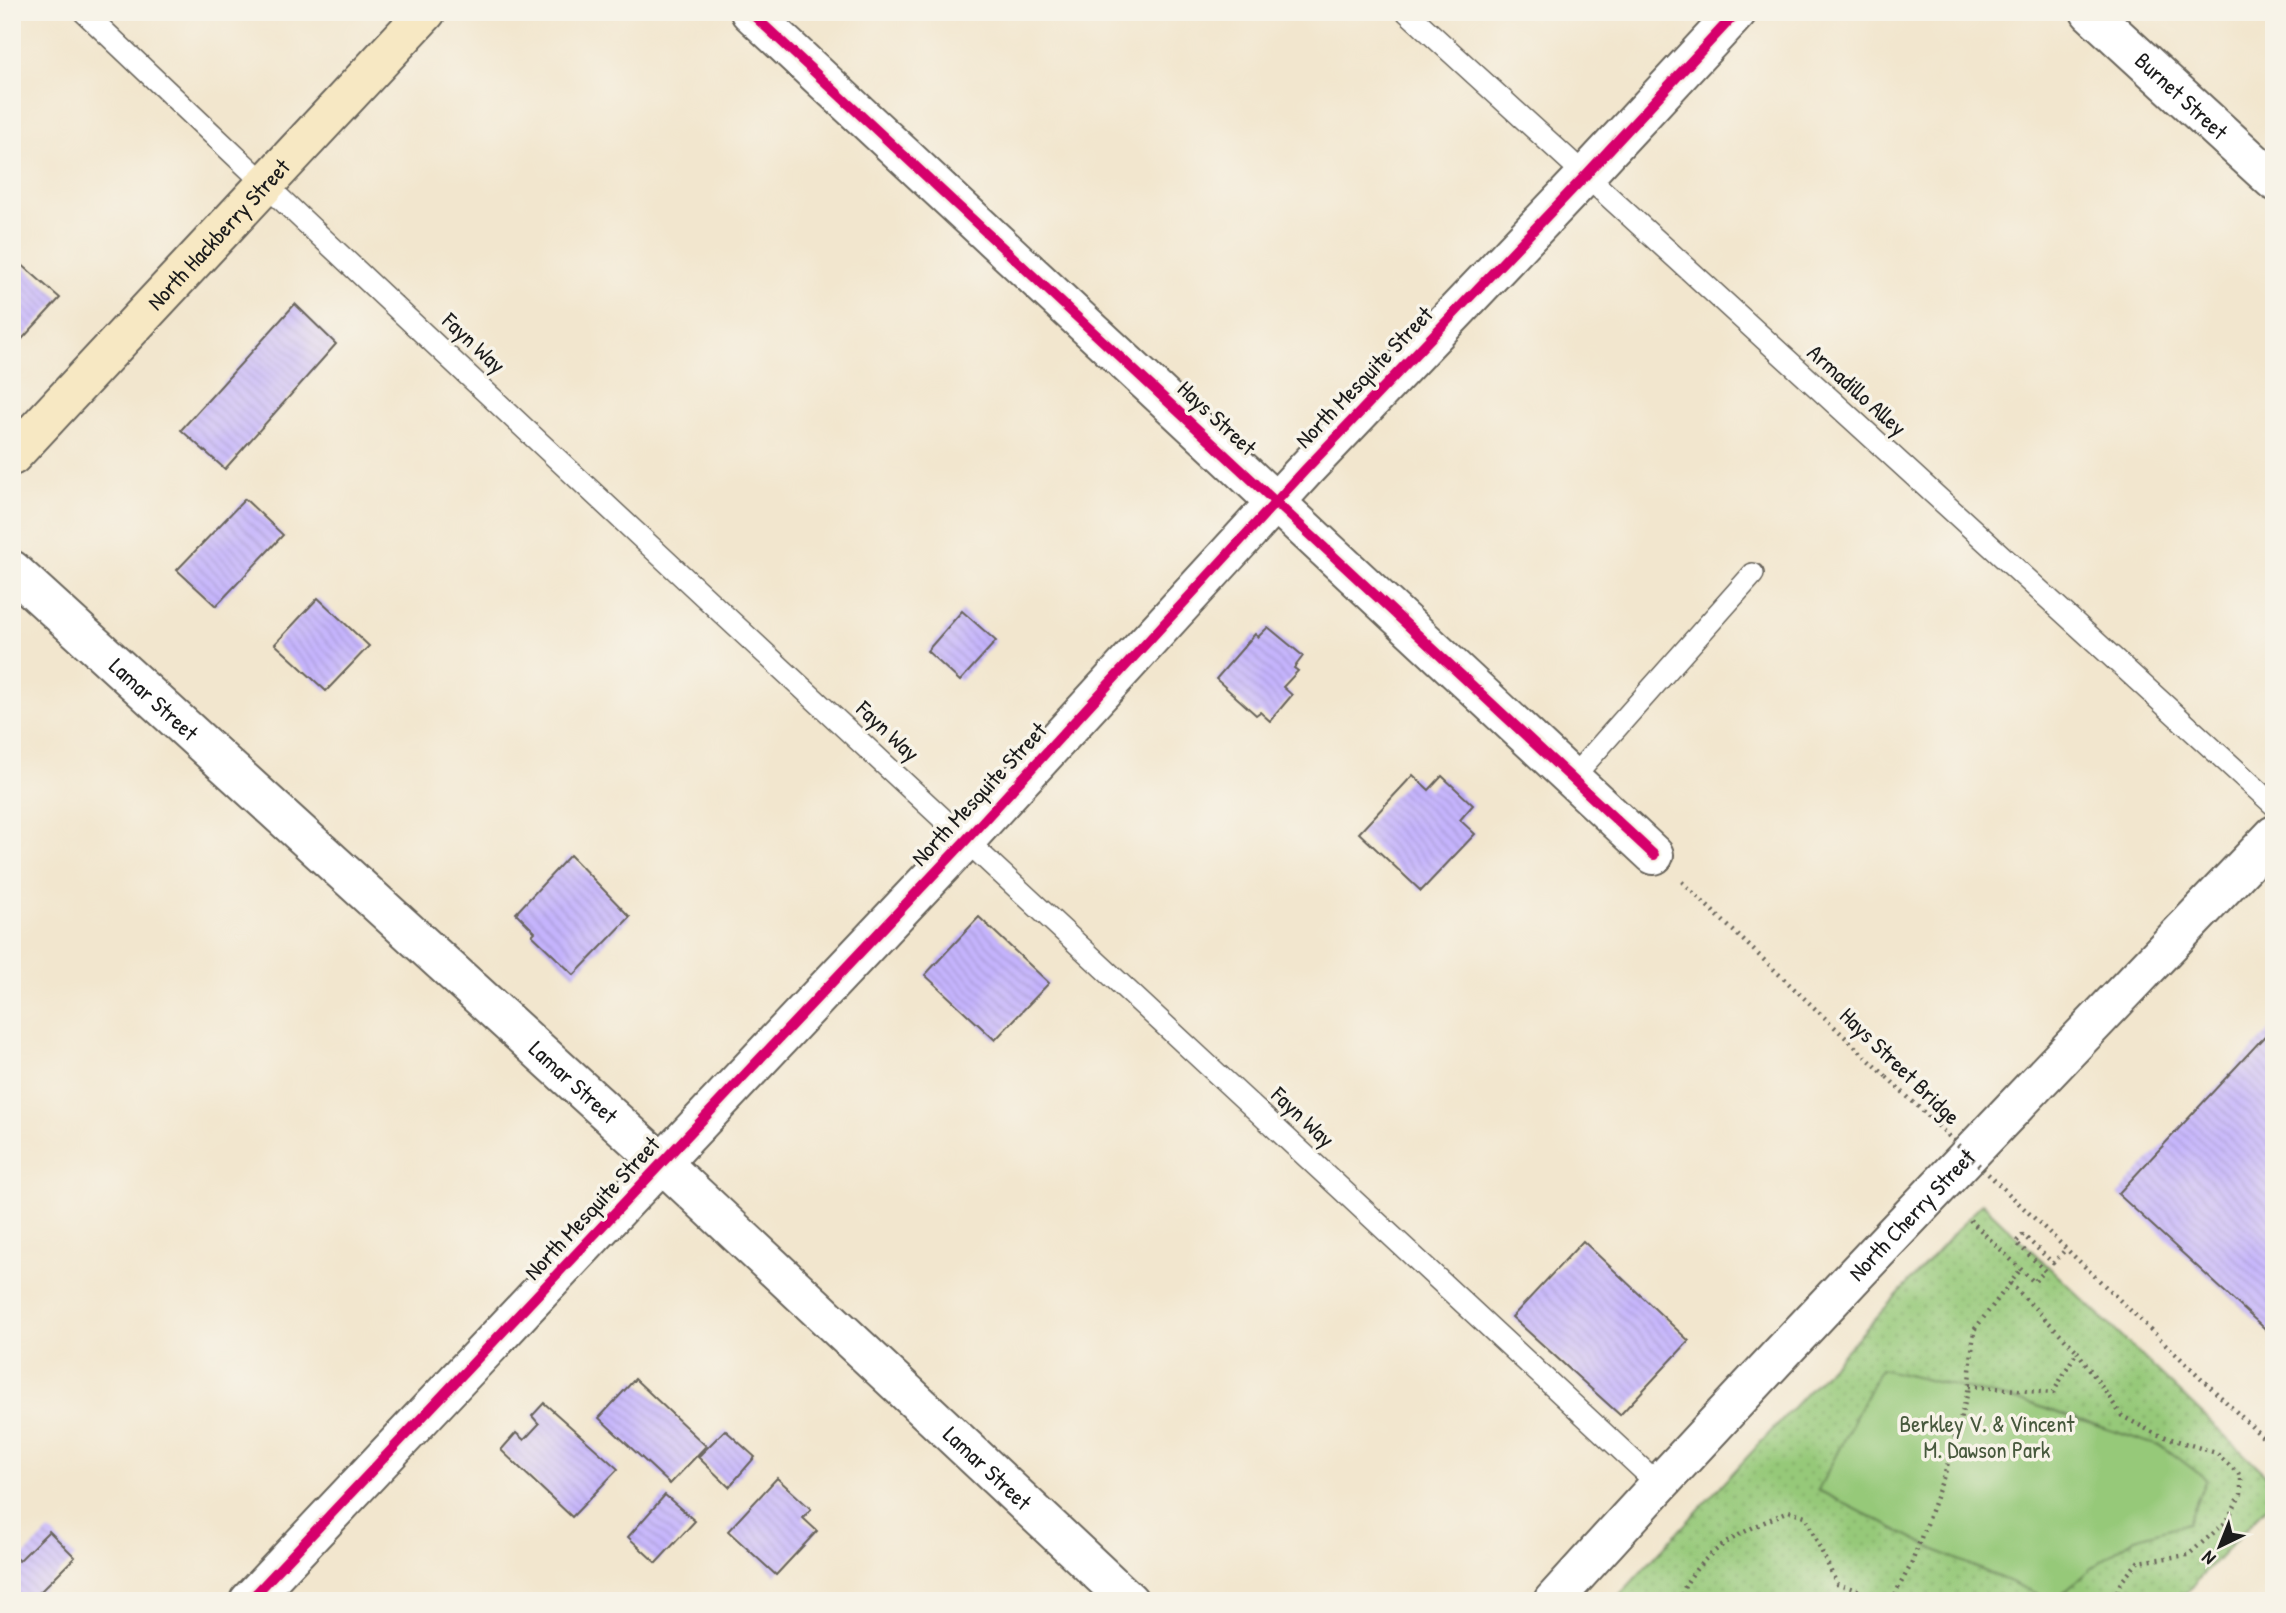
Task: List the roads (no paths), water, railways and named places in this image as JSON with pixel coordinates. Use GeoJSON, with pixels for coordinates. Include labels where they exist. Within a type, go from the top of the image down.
{"type":"FeatureCollection","features":[{"type":"Feature","properties":{"kind":"main road","name":"North Hackberry Street"},"geometry":{"type":"LineString","coordinates":[[12,456],[426,12]]}},
{"type":"Feature","properties":{"kind":"street","name":"Hays Street"},"geometry":{"type":"LineString","coordinates":[[750,12],[1654,855]]}},
{"type":"Feature","properties":{"kind":"street","name":"North Mesquite Street"},"geometry":{"type":"LineString","coordinates":[[249,1601],[966,841],[1276,502],[1737,12]]}},
{"type":"Feature","properties":{"kind":"street","name":"Burnet Street"},"geometry":{"type":"LineString","coordinates":[[2090,12],[2274,181]]}},
{"type":"Feature","properties":{"kind":"street","name":"Lamar Street"},"geometry":{"type":"LineString","coordinates":[[12,570],[662,1163],[1129,1601]]}},
{"type":"Feature","properties":{"kind":"street","name":"North Cherry Street"},"geometry":{"type":"LineString","coordinates":[[1553,1601],[1658,1484],[2274,835]]}},
{"type":"Feature","properties":{"kind":"lane","name":"Fayn Way"},"geometry":{"type":"LineString","coordinates":[[85,12],[966,841],[1658,1484]]}},
{"type":"Feature","properties":{"kind":"lane","name":"Armadillo Alley"},"geometry":{"type":"LineString","coordinates":[[1406,12],[2274,804]]}},
{"type":"Feature","properties":{"kind":"lane"},"geometry":{"type":"LineString","coordinates":[[1572,778],[1754,574]]}},
{"type":"Feature","properties":{"kind":"park label","name":"Berkley V. & Vincent M. Dawson Park"},"geometry":{"type":"Point","coordinates":[1987,1437]}}]}
